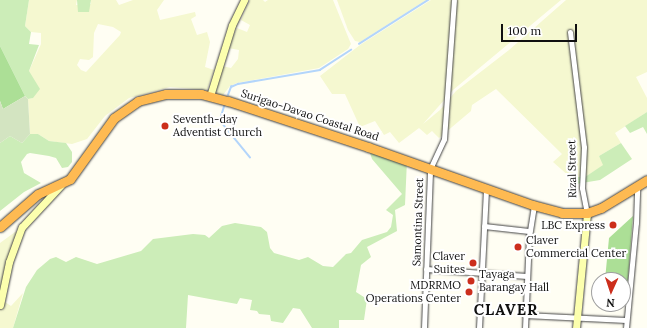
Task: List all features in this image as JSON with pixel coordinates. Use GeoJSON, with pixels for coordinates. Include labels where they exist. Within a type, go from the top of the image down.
{"type":"FeatureCollection","features":[{"type":"Feature","properties":{"kind":"highway","name":"Surigao-Davao Coastal Road"},"geometry":{"type":"LineString","coordinates":[[0,227],[38,194],[61,184],[76,173],[105,127],[130,106],[153,96],[166,94],[210,96],[430,169],[534,206],[562,213],[587,213],[605,206],[647,180]]}},
{"type":"Feature","properties":{"kind":"street"},"geometry":{"type":"LineString","coordinates":[[210,96],[232,25],[244,0]]}},
{"type":"Feature","properties":{"kind":"street","name":"Samontina Street"},"geometry":{"type":"LineString","coordinates":[[424,328],[430,169],[444,139],[454,0]]}},
{"type":"Feature","properties":{"kind":"street","name":"Rizal Street"},"geometry":{"type":"LineString","coordinates":[[570,32],[584,147],[582,188],[587,213],[576,328]]}},
{"type":"Feature","properties":{"kind":"street"},"geometry":{"type":"LineString","coordinates":[[0,305],[9,262],[22,227],[61,184]]}},
{"type":"Feature","properties":{"kind":"street"},"geometry":{"type":"LineString","coordinates":[[626,328],[636,223],[637,186]]}},
{"type":"Feature","properties":{"kind":"street"},"geometry":{"type":"LineString","coordinates":[[479,328],[486,189]]}},
{"type":"Feature","properties":{"kind":"street"},"geometry":{"type":"LineString","coordinates":[[525,328],[529,231],[534,206]]}},
{"type":"Feature","properties":{"kind":"street"},"geometry":{"type":"LineString","coordinates":[[484,226],[529,231]]}},
{"type":"Feature","properties":{"kind":"street"},"geometry":{"type":"LineString","coordinates":[[426,269],[527,276]]}},
{"type":"Feature","properties":{"kind":"street"},"geometry":{"type":"LineString","coordinates":[[525,315],[626,320]]}},
{"type":"Feature","properties":{"kind":"green space"},"geometry":{"type":"Polygon","coordinates":[[[0,0],[29,0],[25,26],[31,32],[29,44],[39,45],[29,71],[40,89],[33,98],[28,99],[25,96],[0,46],[0,0]]]}},
{"type":"Feature","properties":{"kind":"green space"},"geometry":{"type":"Polygon","coordinates":[[[29,0],[77,0],[76,5],[91,4],[91,0],[116,0],[119,5],[133,0],[164,0],[157,10],[160,20],[195,12],[196,16],[191,19],[197,35],[207,32],[210,42],[205,67],[214,70],[207,90],[170,87],[129,98],[105,116],[87,139],[72,144],[49,141],[38,134],[30,134],[28,99],[33,98],[29,71],[41,44],[41,33],[31,32],[25,26],[29,0]],[[98,24],[94,33],[93,57],[89,60],[80,59],[77,65],[81,70],[86,72],[120,35],[121,32],[113,27],[98,24]]]}},
{"type":"Feature","properties":{"kind":"green space"},"geometry":{"type":"Polygon","coordinates":[[[77,0],[91,0],[89,12],[78,12],[77,0]]]}},
{"type":"Feature","properties":{"kind":"green space"},"geometry":{"type":"Polygon","coordinates":[[[250,0],[263,0],[265,2],[268,0],[333,0],[351,44],[348,49],[319,68],[237,83],[230,86],[223,95],[217,94],[215,90],[222,66],[231,68],[238,59],[239,50],[228,48],[237,28],[247,32],[250,25],[241,20],[250,0]]]}},
{"type":"Feature","properties":{"kind":"green space"},"geometry":{"type":"Polygon","coordinates":[[[337,0],[426,0],[360,42],[355,41],[348,30],[337,0]]]}},
{"type":"Feature","properties":{"kind":"green space"},"geometry":{"type":"Polygon","coordinates":[[[431,0],[561,0],[453,90],[423,124],[440,110],[456,91],[509,50],[566,0],[647,0],[647,72],[636,77],[647,98],[647,112],[615,133],[621,143],[599,156],[604,165],[585,177],[570,177],[553,162],[562,154],[496,89],[472,105],[471,111],[439,138],[432,131],[427,135],[419,128],[399,143],[390,132],[384,135],[375,121],[360,127],[345,94],[332,94],[320,76],[360,45],[431,0]]]}},
{"type":"Feature","properties":{"kind":"green space"},"geometry":{"type":"Polygon","coordinates":[[[0,46],[25,96],[3,109],[0,101],[0,46]]]}},
{"type":"Feature","properties":{"kind":"green space"},"geometry":{"type":"Polygon","coordinates":[[[25,96],[28,99],[30,134],[22,143],[10,136],[0,143],[0,101],[3,109],[25,96]]]}},
{"type":"Feature","properties":{"kind":"green space"},"geometry":{"type":"Polygon","coordinates":[[[647,112],[647,134],[643,127],[630,133],[625,126],[647,112]]]}},
{"type":"Feature","properties":{"kind":"green space"},"geometry":{"type":"Polygon","coordinates":[[[30,134],[38,134],[49,141],[66,143],[72,152],[72,162],[68,167],[62,168],[56,158],[30,153],[27,154],[21,162],[24,173],[41,183],[24,192],[0,211],[0,143],[10,136],[22,143],[30,134]]]}},
{"type":"Feature","properties":{"kind":"green space"},"geometry":{"type":"Polygon","coordinates":[[[621,143],[632,159],[600,180],[576,184],[570,177],[585,177],[603,165],[599,156],[621,143]]]}},
{"type":"Feature","properties":{"kind":"green space"},"geometry":{"type":"Polygon","coordinates":[[[368,147],[407,160],[405,205],[395,210],[397,231],[367,247],[371,257],[361,265],[356,292],[367,299],[364,320],[339,320],[339,328],[312,328],[300,309],[293,308],[283,323],[271,321],[270,315],[259,314],[257,311],[250,310],[252,300],[240,298],[237,304],[188,295],[186,328],[13,328],[26,287],[37,270],[50,259],[56,257],[66,262],[76,257],[97,264],[141,251],[153,239],[193,234],[205,235],[209,238],[222,226],[235,223],[261,227],[267,232],[270,248],[274,253],[299,260],[308,257],[323,266],[333,267],[346,254],[351,253],[362,240],[387,232],[391,227],[393,215],[386,210],[402,194],[372,159],[368,147]]]}},
{"type":"Feature","properties":{"kind":"green space"},"geometry":{"type":"Polygon","coordinates":[[[633,216],[629,272],[606,272],[609,238],[633,216]]]}},
{"type":"Feature","properties":{"kind":"green space"},"geometry":{"type":"Polygon","coordinates":[[[15,232],[20,233],[2,300],[11,306],[23,293],[13,328],[0,328],[0,243],[15,232]]]}},
{"type":"Feature","properties":{"kind":"waterway"},"geometry":{"type":"LineString","coordinates":[[359,44],[428,0]]}},
{"type":"Feature","properties":{"kind":"waterway"},"geometry":{"type":"LineString","coordinates":[[228,95],[231,87],[238,84],[320,70],[351,50]]}},
{"type":"Feature","properties":{"kind":"waterway"},"geometry":{"type":"LineString","coordinates":[[225,105],[221,118],[223,124],[250,157]]}},
{"type":"Feature","properties":{"kind":"place","name":"Seventh-day Adventist Church"},"geometry":{"type":"Point","coordinates":[165,126]}},
{"type":"Feature","properties":{"kind":"place","name":"LBC Express"},"geometry":{"type":"Point","coordinates":[613,225]}},
{"type":"Feature","properties":{"kind":"place","name":"Claver Commercial Center"},"geometry":{"type":"Point","coordinates":[518,247]}},
{"type":"Feature","properties":{"kind":"place","name":"Claver Suites"},"geometry":{"type":"Point","coordinates":[473,263]}},
{"type":"Feature","properties":{"kind":"place","name":"Tayaga Barangay Hall"},"geometry":{"type":"Point","coordinates":[471,281]}},
{"type":"Feature","properties":{"kind":"place","name":"MDRRMO Operations Center"},"geometry":{"type":"Point","coordinates":[469,292]}},
{"type":"Feature","properties":{"kind":"district","name":"CLAVER"},"geometry":{"type":"Point","coordinates":[506,310]}}]}
